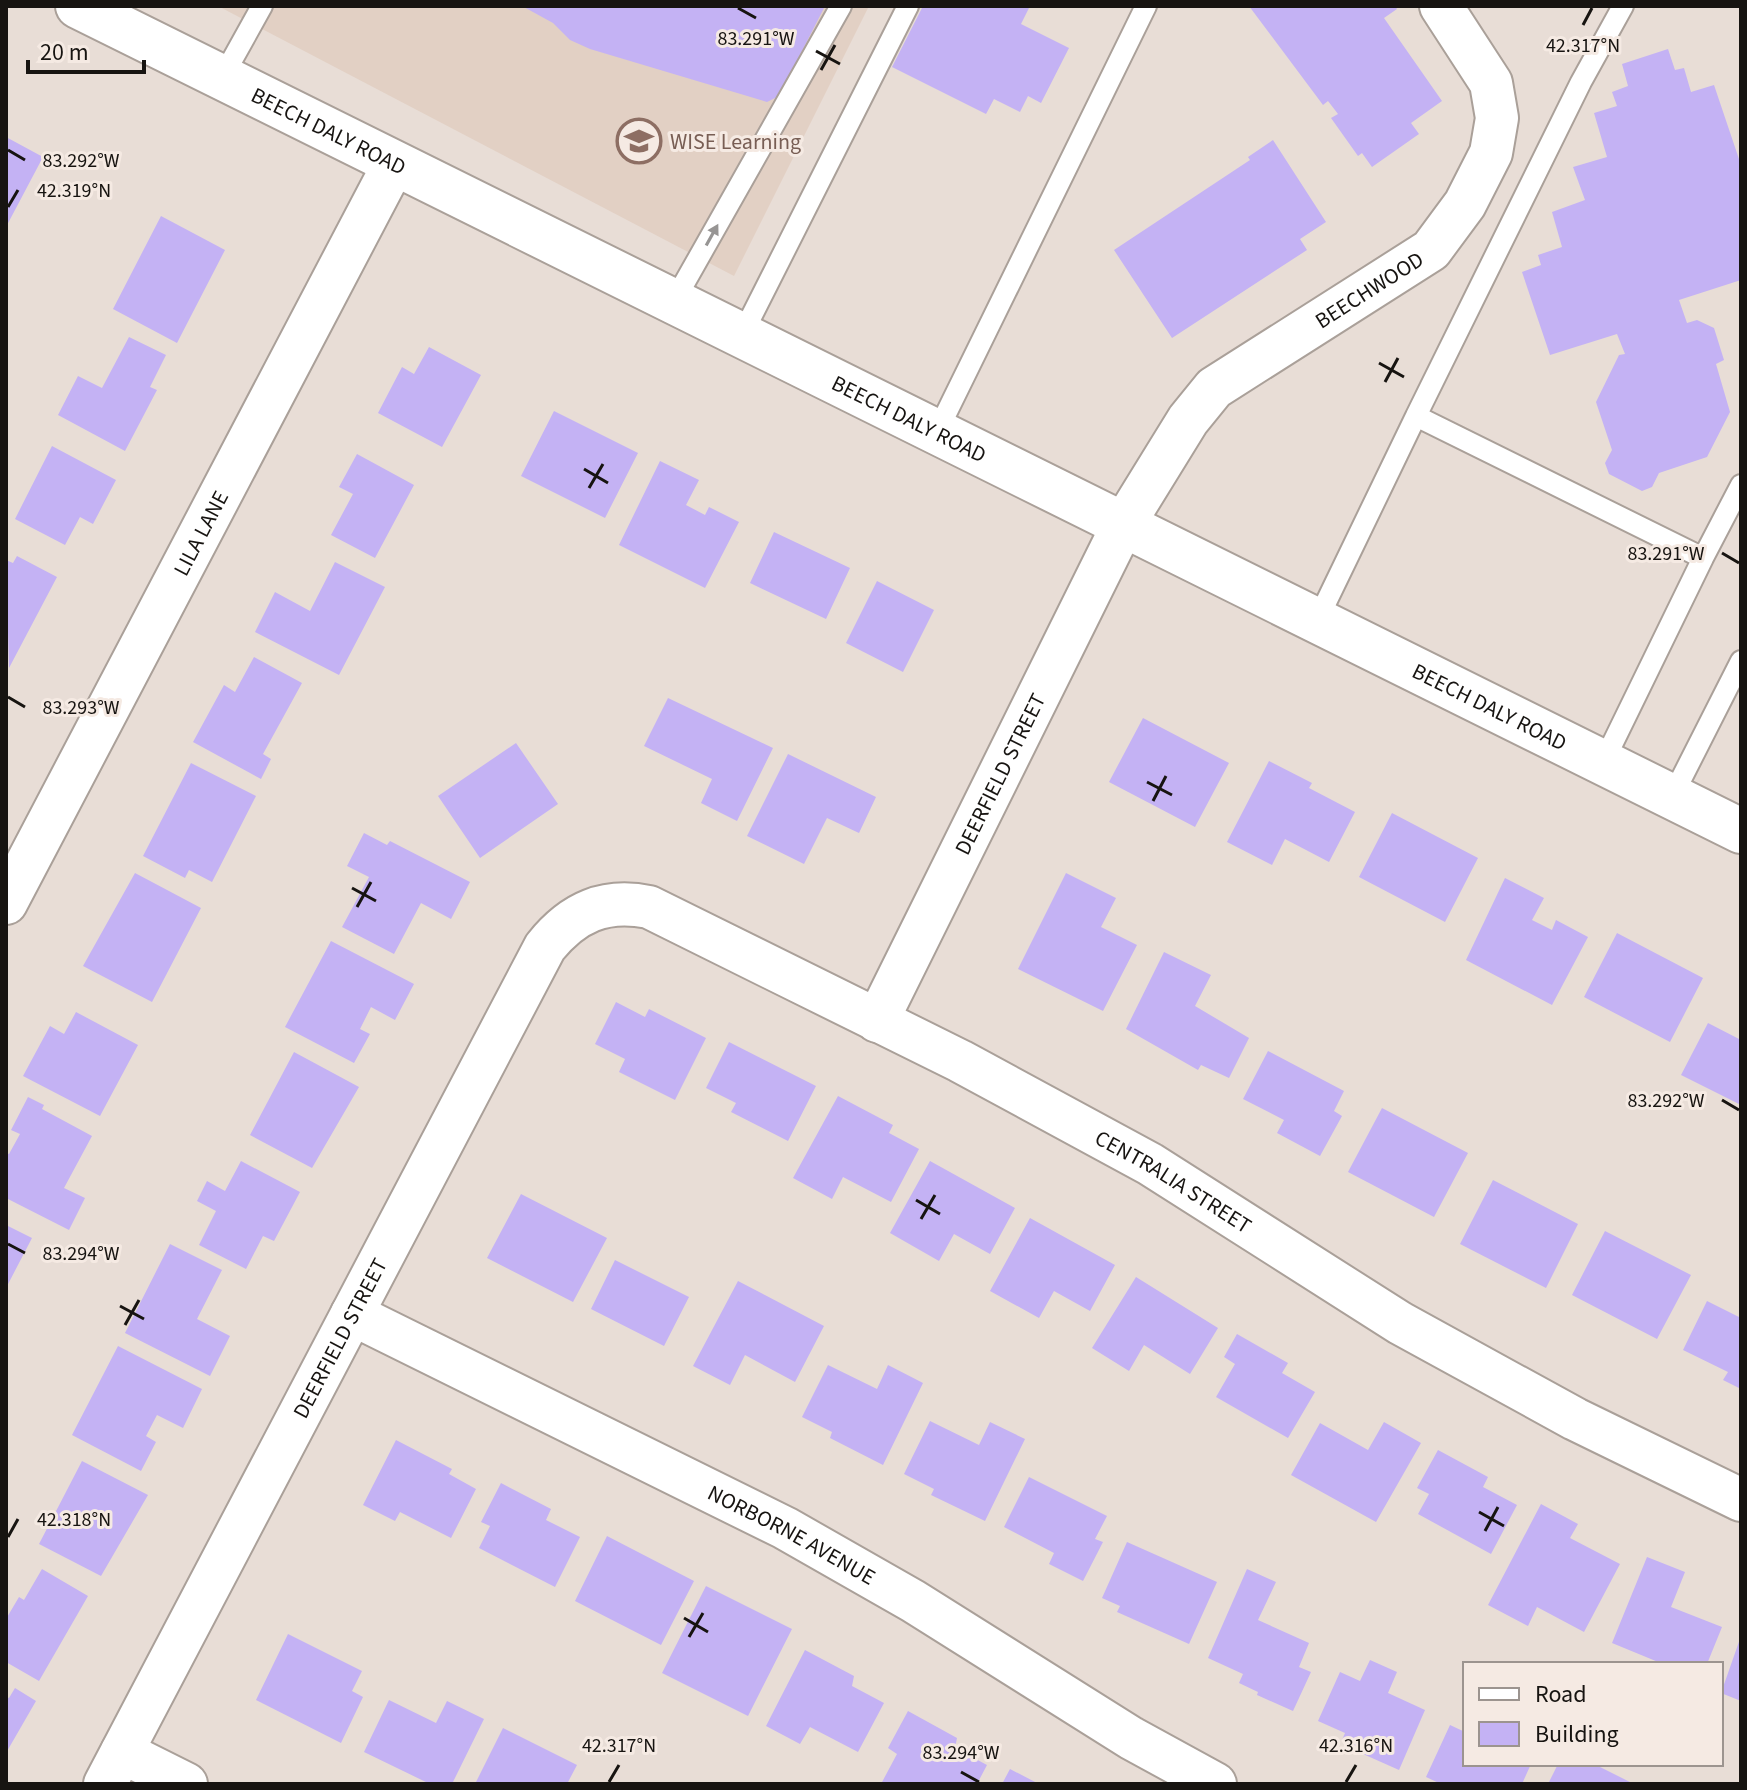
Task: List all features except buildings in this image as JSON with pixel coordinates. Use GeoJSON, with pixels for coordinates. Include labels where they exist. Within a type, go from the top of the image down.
{"type":"FeatureCollection","features":[{"type":"Feature","properties":{"kind":"main road","name":"BEECH DALY ROAD"},"geometry":{"type":"LineString","coordinates":[[78,6],[1122,527],[1741,831]]}},
{"type":"Feature","properties":{"kind":"street","name":"BEECHWOOD"},"geometry":{"type":"LineString","coordinates":[[1122,527],[1188,420],[1214,388],[1431,250],[1465,204],[1491,153],[1497,118],[1491,83],[1441,6]]}},
{"type":"Feature","properties":{"kind":"street","name":"LILA LANE"},"geometry":{"type":"LineString","coordinates":[[6,903],[394,164]]}},
{"type":"Feature","properties":{"kind":"street","name":"DEERFIELD STREET"},"geometry":{"type":"LineString","coordinates":[[877,1021],[1122,527]]}},
{"type":"Feature","properties":{"kind":"street","name":"CENTRALIA STREET"},"geometry":{"type":"LineString","coordinates":[[592,909],[612,904],[649,907],[877,1021],[1150,1164],[1400,1323],[1575,1419],[1741,1500]]}},
{"type":"Feature","properties":{"kind":"street","name":"DEERFIELD STREET"},"geometry":{"type":"LineString","coordinates":[[113,1768],[545,947],[561,927],[592,909]]}},
{"type":"Feature","properties":{"kind":"street","name":"NORBORNE AVENUE"},"geometry":{"type":"LineString","coordinates":[[352,1314],[785,1528],[913,1601],[1131,1738],[1215,1784]]}},
{"type":"Feature","properties":{"kind":"street"},"geometry":{"type":"LineString","coordinates":[[113,1768],[186,1784]]}},
{"type":"Feature","properties":{"kind":"lane"},"geometry":{"type":"LineString","coordinates":[[222,78],[262,6]]}},
{"type":"Feature","properties":{"kind":"lane"},"geometry":{"type":"LineString","coordinates":[[673,303],[841,6]]}},
{"type":"Feature","properties":{"kind":"lane"},"geometry":{"type":"LineString","coordinates":[[741,337],[908,6]]}},
{"type":"Feature","properties":{"kind":"lane"},"geometry":{"type":"LineString","coordinates":[[936,434],[1146,6]]}},
{"type":"Feature","properties":{"kind":"lane"},"geometry":{"type":"LineString","coordinates":[[1316,623],[1581,82],[1623,6]]}},
{"type":"Feature","properties":{"kind":"lane"},"geometry":{"type":"LineString","coordinates":[[1416,416],[1703,558]]}},
{"type":"Feature","properties":{"kind":"lane"},"geometry":{"type":"LineString","coordinates":[[1603,763],[1741,485]]}},
{"type":"Feature","properties":{"kind":"lane"},"geometry":{"type":"LineString","coordinates":[[1672,797],[1738,673]]}},
{"type":"Feature","properties":{"kind":"shaded area","name":"WISE Learning"},"geometry":{"type":"Polygon","coordinates":[[[218,6],[869,6],[734,276],[218,6]]]}},
{"type":"Feature","properties":{"kind":"place","name":"WISE Learning"},"geometry":{"type":"Point","coordinates":[639,141]}}]}
